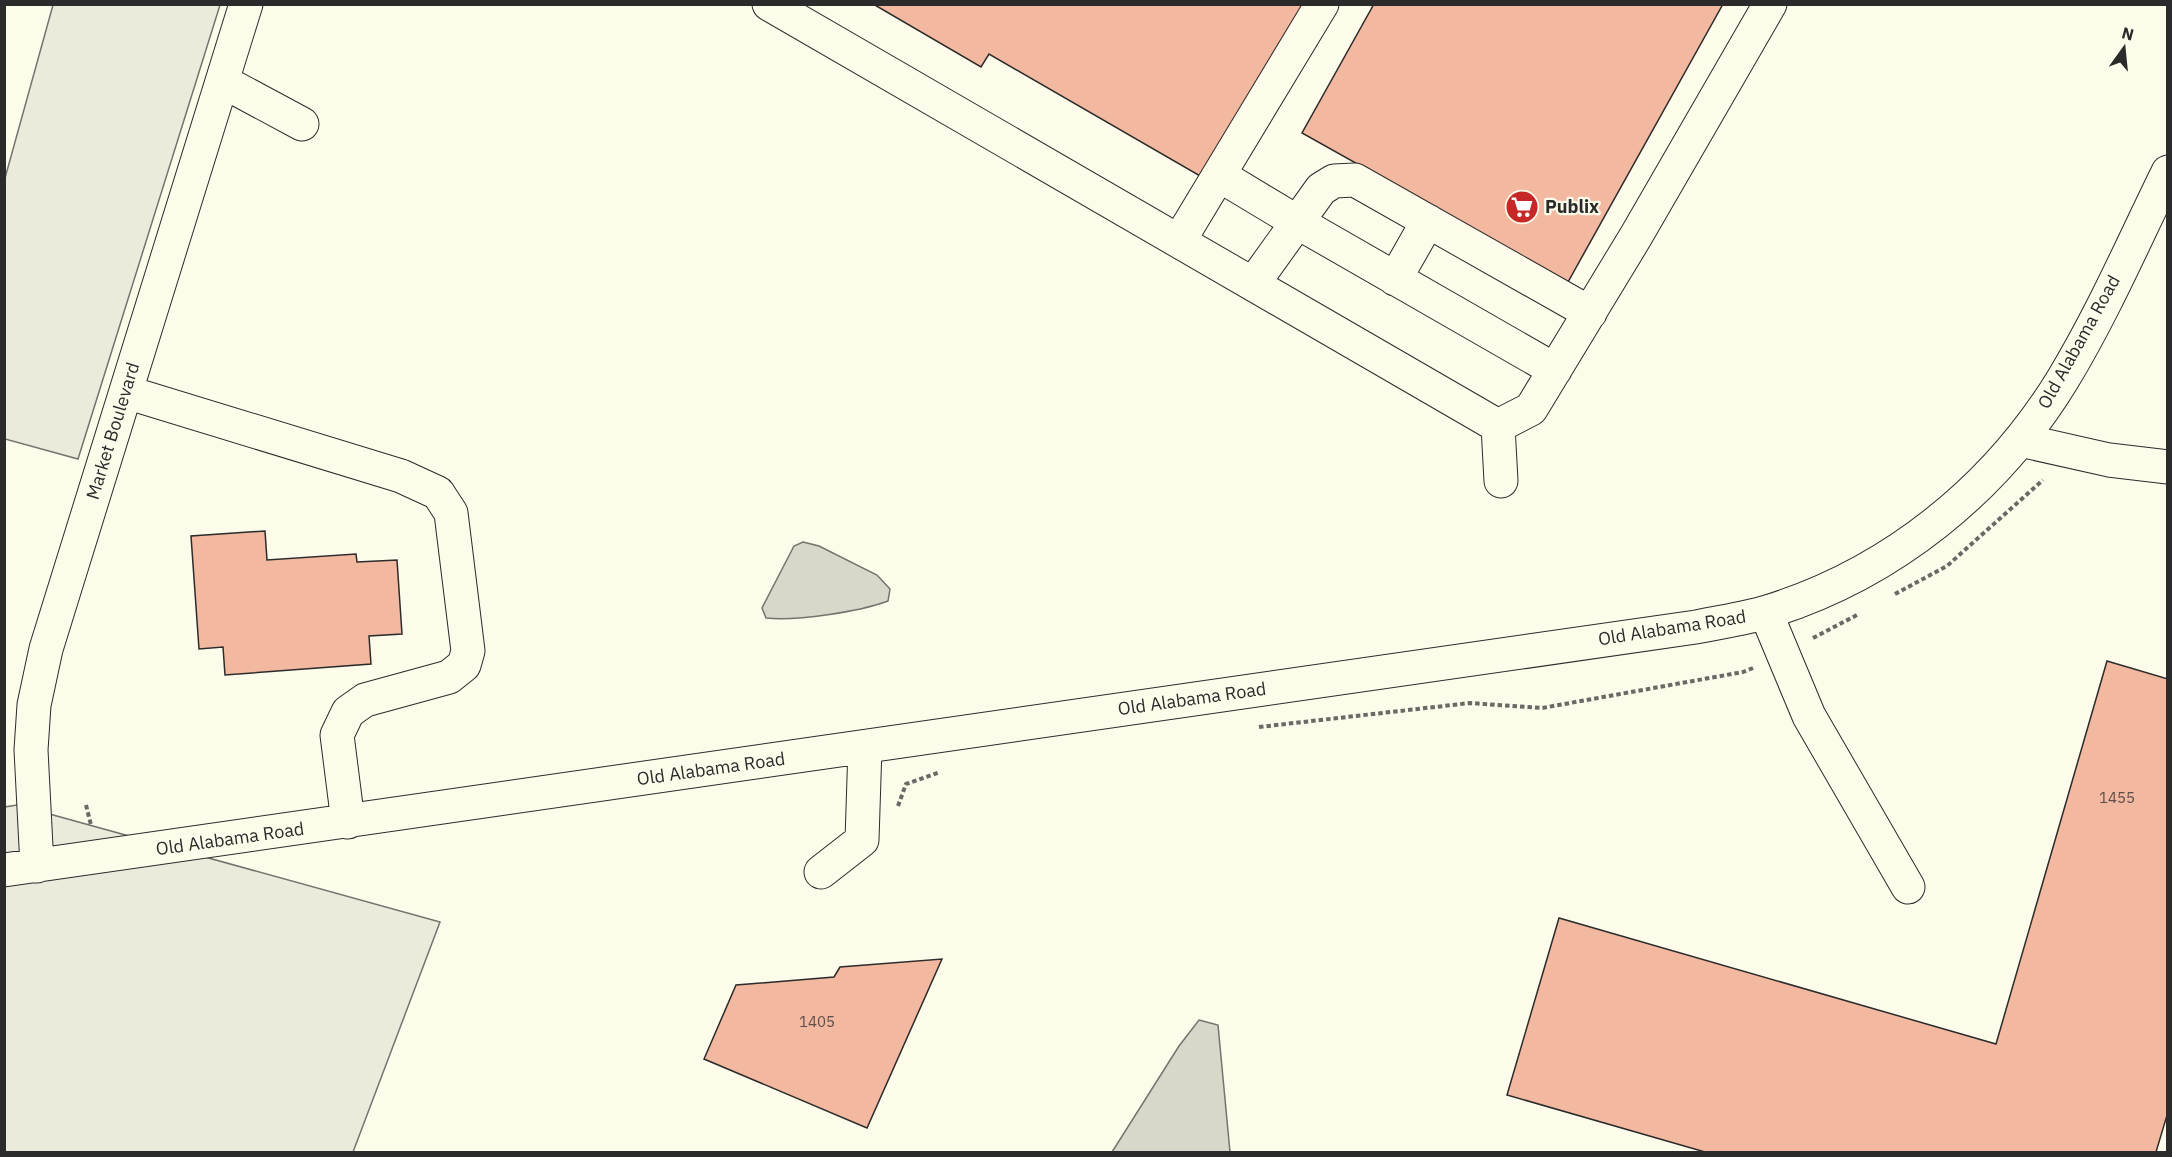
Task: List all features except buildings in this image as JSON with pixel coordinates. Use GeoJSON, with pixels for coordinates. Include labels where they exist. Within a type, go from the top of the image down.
{"type":"FeatureCollection","features":[{"type":"Feature","properties":{"kind":"street","name":"Market Boulevard"},"geometry":{"type":"LineString","coordinates":[[37,866],[31,750],[34,705],[46,649],[246,4]]}},
{"type":"Feature","properties":{"kind":"street"},"geometry":{"type":"LineString","coordinates":[[770,4],[1498,426]]}},
{"type":"Feature","properties":{"kind":"street"},"geometry":{"type":"LineString","coordinates":[[1179,241],[1323,4]]}},
{"type":"Feature","properties":{"kind":"street"},"geometry":{"type":"LineString","coordinates":[[1498,426],[1531,409],[1590,314],[1770,4]]}},
{"type":"Feature","properties":{"kind":"street"},"geometry":{"type":"LineString","coordinates":[[222,81],[302,124]]}},
{"type":"Feature","properties":{"kind":"street","name":"Old Alabama Road"},"geometry":{"type":"LineString","coordinates":[[4,870],[1696,627],[1766,613],[1825,591],[1886,559],[1939,522],[1986,479],[2020,440],[2063,379],[2168,172]]}},
{"type":"Feature","properties":{"kind":"street"},"geometry":{"type":"LineString","coordinates":[[1219,175],[1555,370]]}},
{"type":"Feature","properties":{"kind":"street"},"geometry":{"type":"LineString","coordinates":[[1253,284],[1321,189],[1344,179],[1354,180],[1590,314]]}},
{"type":"Feature","properties":{"kind":"street"},"geometry":{"type":"LineString","coordinates":[[1395,279],[1428,221]]}},
{"type":"Feature","properties":{"kind":"street"},"geometry":{"type":"LineString","coordinates":[[126,392],[401,476],[438,493],[451,513],[468,651],[464,665],[449,677],[365,700],[348,712],[337,735],[348,822]]}},
{"type":"Feature","properties":{"kind":"street"},"geometry":{"type":"LineString","coordinates":[[1498,426],[1501,481]]}},
{"type":"Feature","properties":{"kind":"street"},"geometry":{"type":"LineString","coordinates":[[2020,440],[2109,460],[2168,467]]}},
{"type":"Feature","properties":{"kind":"street"},"geometry":{"type":"LineString","coordinates":[[1766,613],[1809,716],[1908,887]]}},
{"type":"Feature","properties":{"kind":"street"},"geometry":{"type":"LineString","coordinates":[[821,872],[862,840],[865,747]]}},
{"type":"Feature","properties":{"kind":"shaded area"},"geometry":{"type":"Polygon","coordinates":[[[53,5],[220,5],[78,459],[5,439],[5,178],[53,5]]]}},
{"type":"Feature","properties":{"kind":"shaded area"},"geometry":{"type":"Polygon","coordinates":[[[803,542],[819,546],[877,575],[890,589],[888,601],[828,615],[766,618],[762,608],[794,546],[803,542]]]}},
{"type":"Feature","properties":{"kind":"shaded area"},"geometry":{"type":"Polygon","coordinates":[[[17,805],[440,922],[353,1152],[5,1152],[5,807],[17,805]]]}},
{"type":"Feature","properties":{"kind":"shaded area"},"geometry":{"type":"Polygon","coordinates":[[[1199,1020],[1218,1025],[1230,1152],[1112,1152],[1179,1046],[1199,1020]]]}},
{"type":"Feature","properties":{"kind":"place","name":"Publix"},"geometry":{"type":"Point","coordinates":[1522,207]}}]}
